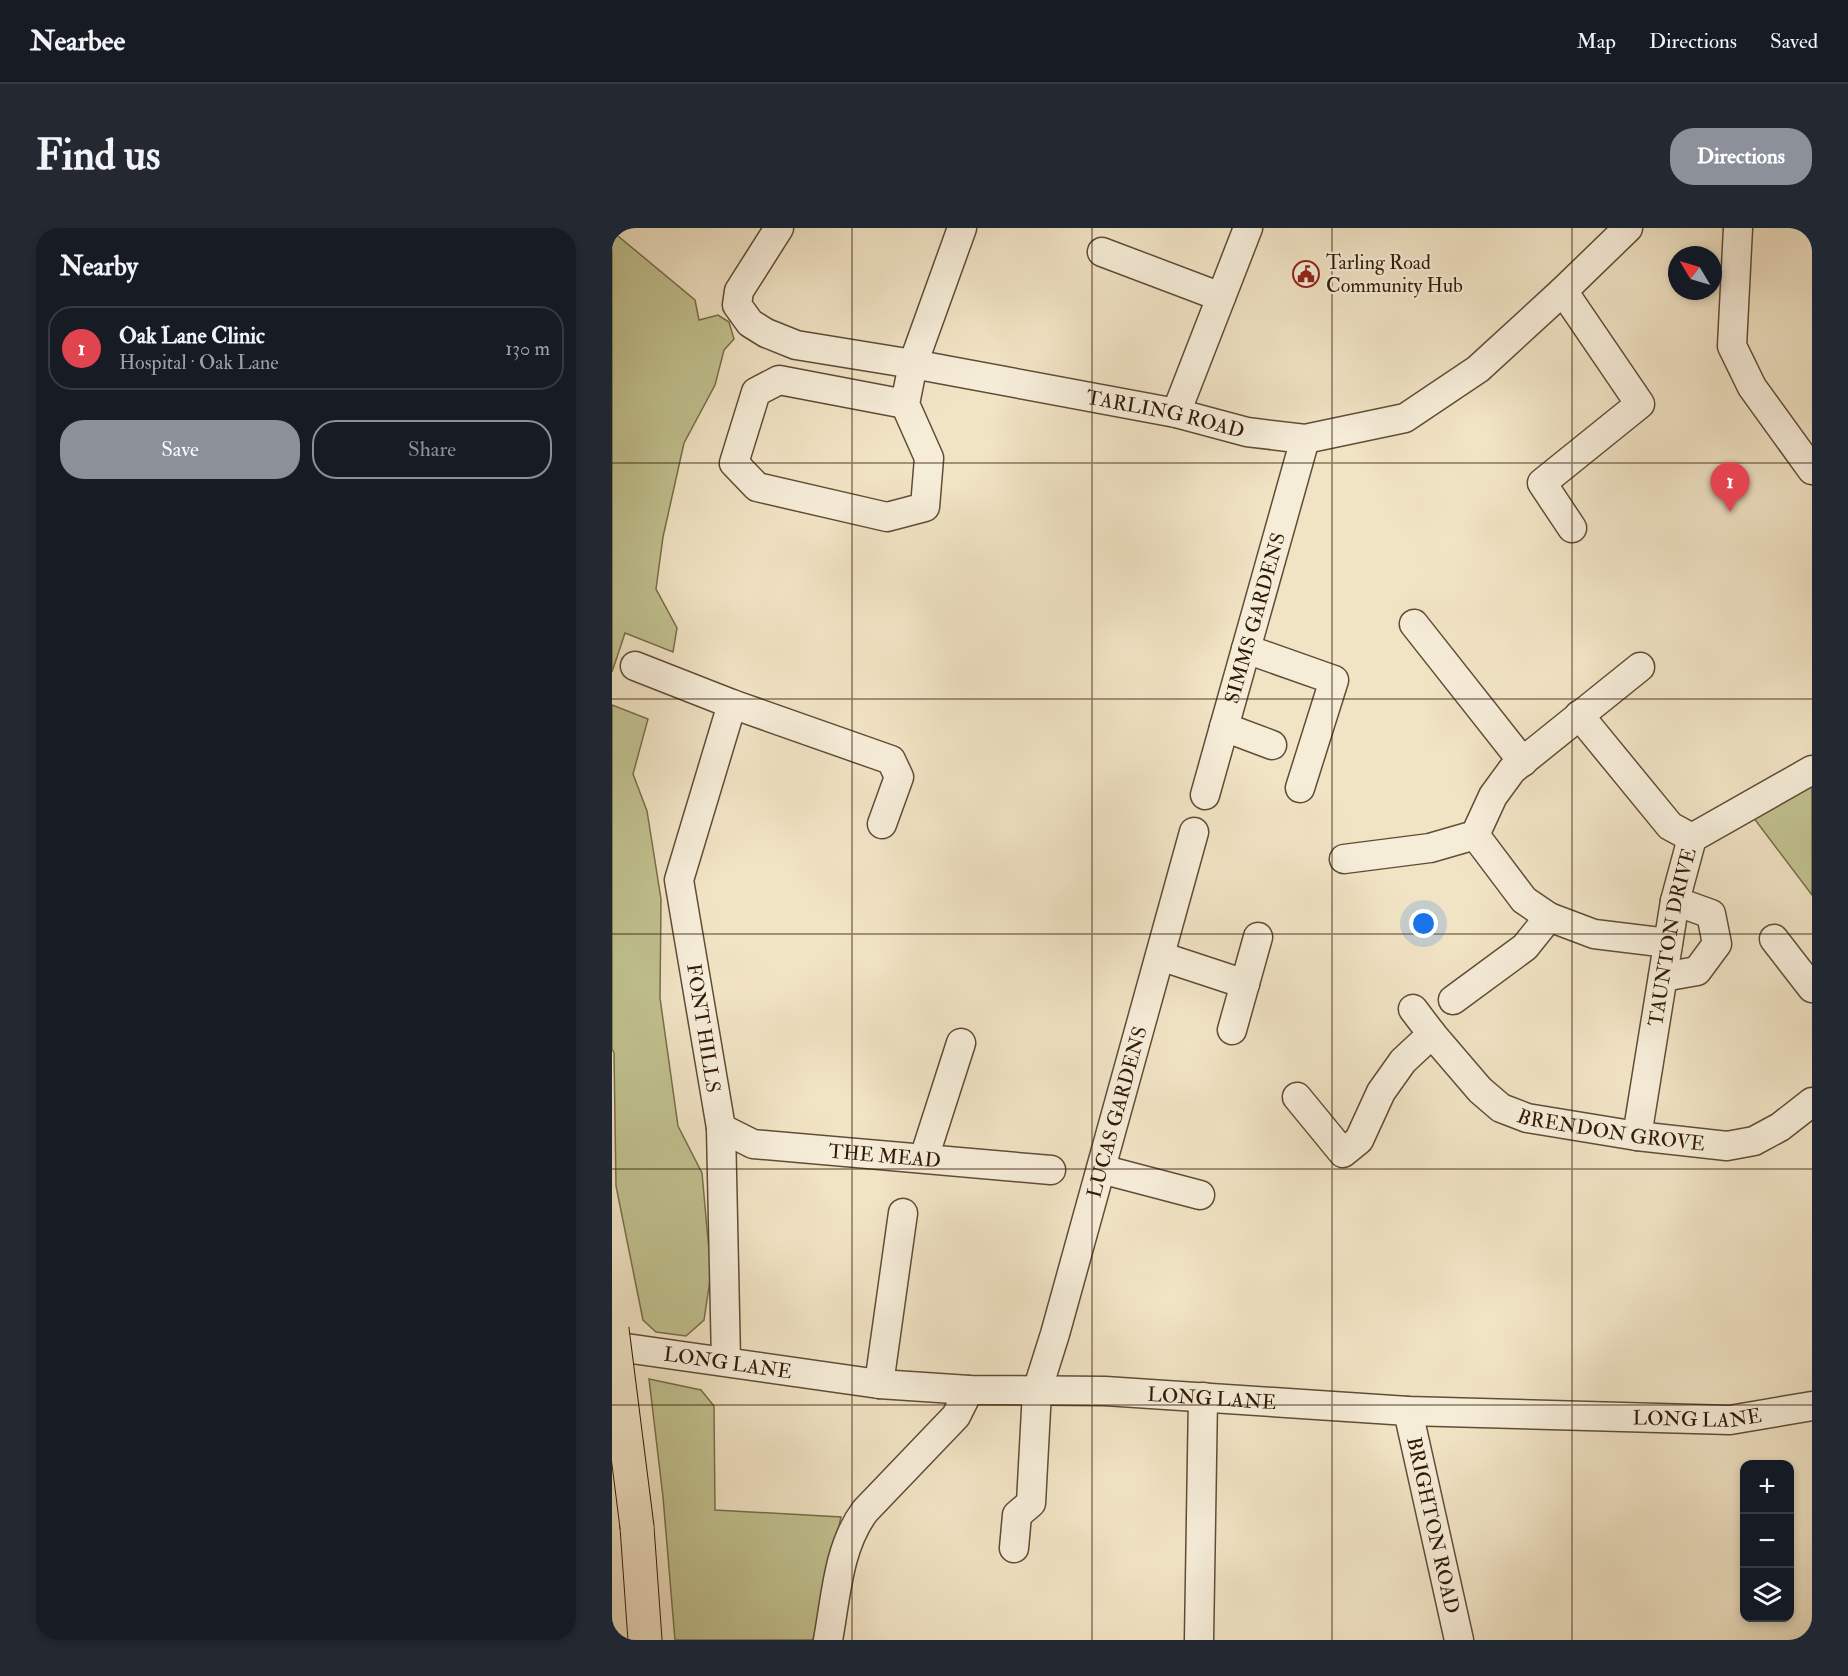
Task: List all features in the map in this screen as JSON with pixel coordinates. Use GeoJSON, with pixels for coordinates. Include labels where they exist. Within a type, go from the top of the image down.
{"type":"FeatureCollection","features":[{"type":"Feature","properties":{"kind":"highway"},"geometry":{"type":"LineString","coordinates":[[612,1329],[637,1527],[645,1640]]}},
{"type":"Feature","properties":{"kind":"street","name":"TARLING ROAD"},"geometry":{"type":"LineString","coordinates":[[779,228],[739,291],[737,305],[750,323],[766,333],[796,345],[913,364],[1176,413],[1247,432],[1305,439],[1405,418],[1478,369],[1628,228]]}},
{"type":"Feature","properties":{"kind":"street"},"geometry":{"type":"LineString","coordinates":[[905,404],[779,380],[756,392],[735,463],[757,488],[887,517],[925,507],[929,458],[905,404],[913,364],[962,228]]}},
{"type":"Feature","properties":{"kind":"street"},"geometry":{"type":"LineString","coordinates":[[1176,413],[1248,228]]}},
{"type":"Feature","properties":{"kind":"street"},"geometry":{"type":"LineString","coordinates":[[1737,228],[1732,346],[1752,387],[1812,470]]}},
{"type":"Feature","properties":{"kind":"street"},"geometry":{"type":"LineString","coordinates":[[1102,252],[1221,297]]}},
{"type":"Feature","properties":{"kind":"street"},"geometry":{"type":"LineString","coordinates":[[1563,291],[1640,404],[1542,483],[1572,528]]}},
{"type":"Feature","properties":{"kind":"street","name":"SIMMS GARDENS"},"geometry":{"type":"LineString","coordinates":[[1205,795],[1305,439]]}},
{"type":"Feature","properties":{"kind":"street"},"geometry":{"type":"LineString","coordinates":[[1414,624],[1523,762]]}},
{"type":"Feature","properties":{"kind":"street"},"geometry":{"type":"LineString","coordinates":[[1246,649],[1334,680],[1299,789]]}},
{"type":"Feature","properties":{"kind":"street"},"geometry":{"type":"LineString","coordinates":[[635,666],[732,704],[891,760],[899,777],[882,824]]}},
{"type":"Feature","properties":{"kind":"street"},"geometry":{"type":"LineString","coordinates":[[1344,859],[1430,848],[1475,835],[1493,796],[1512,770],[1640,667]]}},
{"type":"Feature","properties":{"kind":"street","name":"FONT HILLS"},"geometry":{"type":"LineString","coordinates":[[726,1361],[720,1128],[680,880],[732,704]]}},
{"type":"Feature","properties":{"kind":"street"},"geometry":{"type":"LineString","coordinates":[[1580,715],[1681,832]]}},
{"type":"Feature","properties":{"kind":"street"},"geometry":{"type":"LineString","coordinates":[[1224,727],[1272,744]]}},
{"type":"Feature","properties":{"kind":"street","name":"TAUNTON DRIVE"},"geometry":{"type":"LineString","coordinates":[[1637,1136],[1675,901],[1681,832],[1812,770]]}},
{"type":"Feature","properties":{"kind":"street","name":"LUCAS GARDENS"},"geometry":{"type":"LineString","coordinates":[[1014,1548],[1017,1515],[1031,1503],[1037,1391],[1055,1334],[1194,832]]}},
{"type":"Feature","properties":{"kind":"street"},"geometry":{"type":"LineString","coordinates":[[1475,835],[1524,900],[1549,917],[1594,934],[1668,943]]}},
{"type":"Feature","properties":{"kind":"street"},"geometry":{"type":"LineString","coordinates":[[1663,977],[1696,971],[1717,944],[1712,914],[1675,901]]}},
{"type":"Feature","properties":{"kind":"street"},"geometry":{"type":"LineString","coordinates":[[1453,1000],[1525,947],[1549,917]]}},
{"type":"Feature","properties":{"kind":"street"},"geometry":{"type":"LineString","coordinates":[[1232,1030],[1258,937]]}},
{"type":"Feature","properties":{"kind":"street"},"geometry":{"type":"LineString","coordinates":[[1774,939],[1812,988]]}},
{"type":"Feature","properties":{"kind":"street"},"geometry":{"type":"LineString","coordinates":[[1160,956],[1245,984]]}},
{"type":"Feature","properties":{"kind":"street","name":"BRENDON GROVE"},"geometry":{"type":"LineString","coordinates":[[1413,1009],[1480,1090],[1501,1108],[1527,1118],[1637,1136],[1727,1146],[1754,1141],[1780,1127],[1812,1102]]}},
{"type":"Feature","properties":{"kind":"street"},"geometry":{"type":"LineString","coordinates":[[1297,1097],[1350,1161],[1381,1092],[1403,1061],[1432,1034]]}},
{"type":"Feature","properties":{"kind":"street"},"geometry":{"type":"LineString","coordinates":[[924,1158],[961,1043]]}},
{"type":"Feature","properties":{"kind":"street","name":"THE MEAD"},"geometry":{"type":"LineString","coordinates":[[720,1128],[753,1144],[1051,1170]]}},
{"type":"Feature","properties":{"kind":"street"},"geometry":{"type":"LineString","coordinates":[[1101,1169],[1200,1195]]}},
{"type":"Feature","properties":{"kind":"street"},"geometry":{"type":"LineString","coordinates":[[879,1384],[903,1213]]}},
{"type":"Feature","properties":{"kind":"street","name":"LONG LANE"},"geometry":{"type":"LineString","coordinates":[[612,1346],[879,1384],[969,1390],[1106,1390],[1408,1411],[1730,1420],[1812,1406]]}},
{"type":"Feature","properties":{"kind":"street"},"geometry":{"type":"LineString","coordinates":[[828,1640],[846,1544],[855,1525],[865,1511],[956,1416],[969,1390]]}},
{"type":"Feature","properties":{"kind":"street"},"geometry":{"type":"LineString","coordinates":[[1199,1640],[1203,1397]]}},
{"type":"Feature","properties":{"kind":"street","name":"BRIGHTON ROAD"},"geometry":{"type":"LineString","coordinates":[[1408,1411],[1459,1640]]}},
{"type":"Feature","properties":{"kind":"green space"},"geometry":{"type":"Polygon","coordinates":[[[612,231],[695,300],[699,320],[718,315],[729,322],[734,339],[724,350],[715,385],[684,443],[663,537],[656,589],[677,628],[673,652],[625,633],[612,672],[612,231]]]}},
{"type":"Feature","properties":{"kind":"green space"},"geometry":{"type":"Polygon","coordinates":[[[612,705],[648,719],[633,774],[647,811],[661,899],[660,998],[678,1126],[702,1173],[711,1273],[704,1320],[686,1336],[656,1332],[643,1320],[616,1186],[614,1053],[612,1049],[612,705]]]}},
{"type":"Feature","properties":{"kind":"green space"},"geometry":{"type":"Polygon","coordinates":[[[1812,780],[1812,895],[1747,809],[1812,780]]]}},
{"type":"Feature","properties":{"kind":"green space"},"geometry":{"type":"Polygon","coordinates":[[[649,1379],[701,1390],[714,1406],[715,1510],[841,1517],[813,1640],[675,1640],[663,1497],[649,1379]]]}},
{"type":"Feature","properties":{"kind":"place","name":"Tarling Road Community Hub"},"geometry":{"type":"Point","coordinates":[1306,274]}},
{"type":"Feature","properties":{"kind":"place","name":"Oak Lane Clinic"},"geometry":{"type":"Point","coordinates":[1730,512]}}]}
